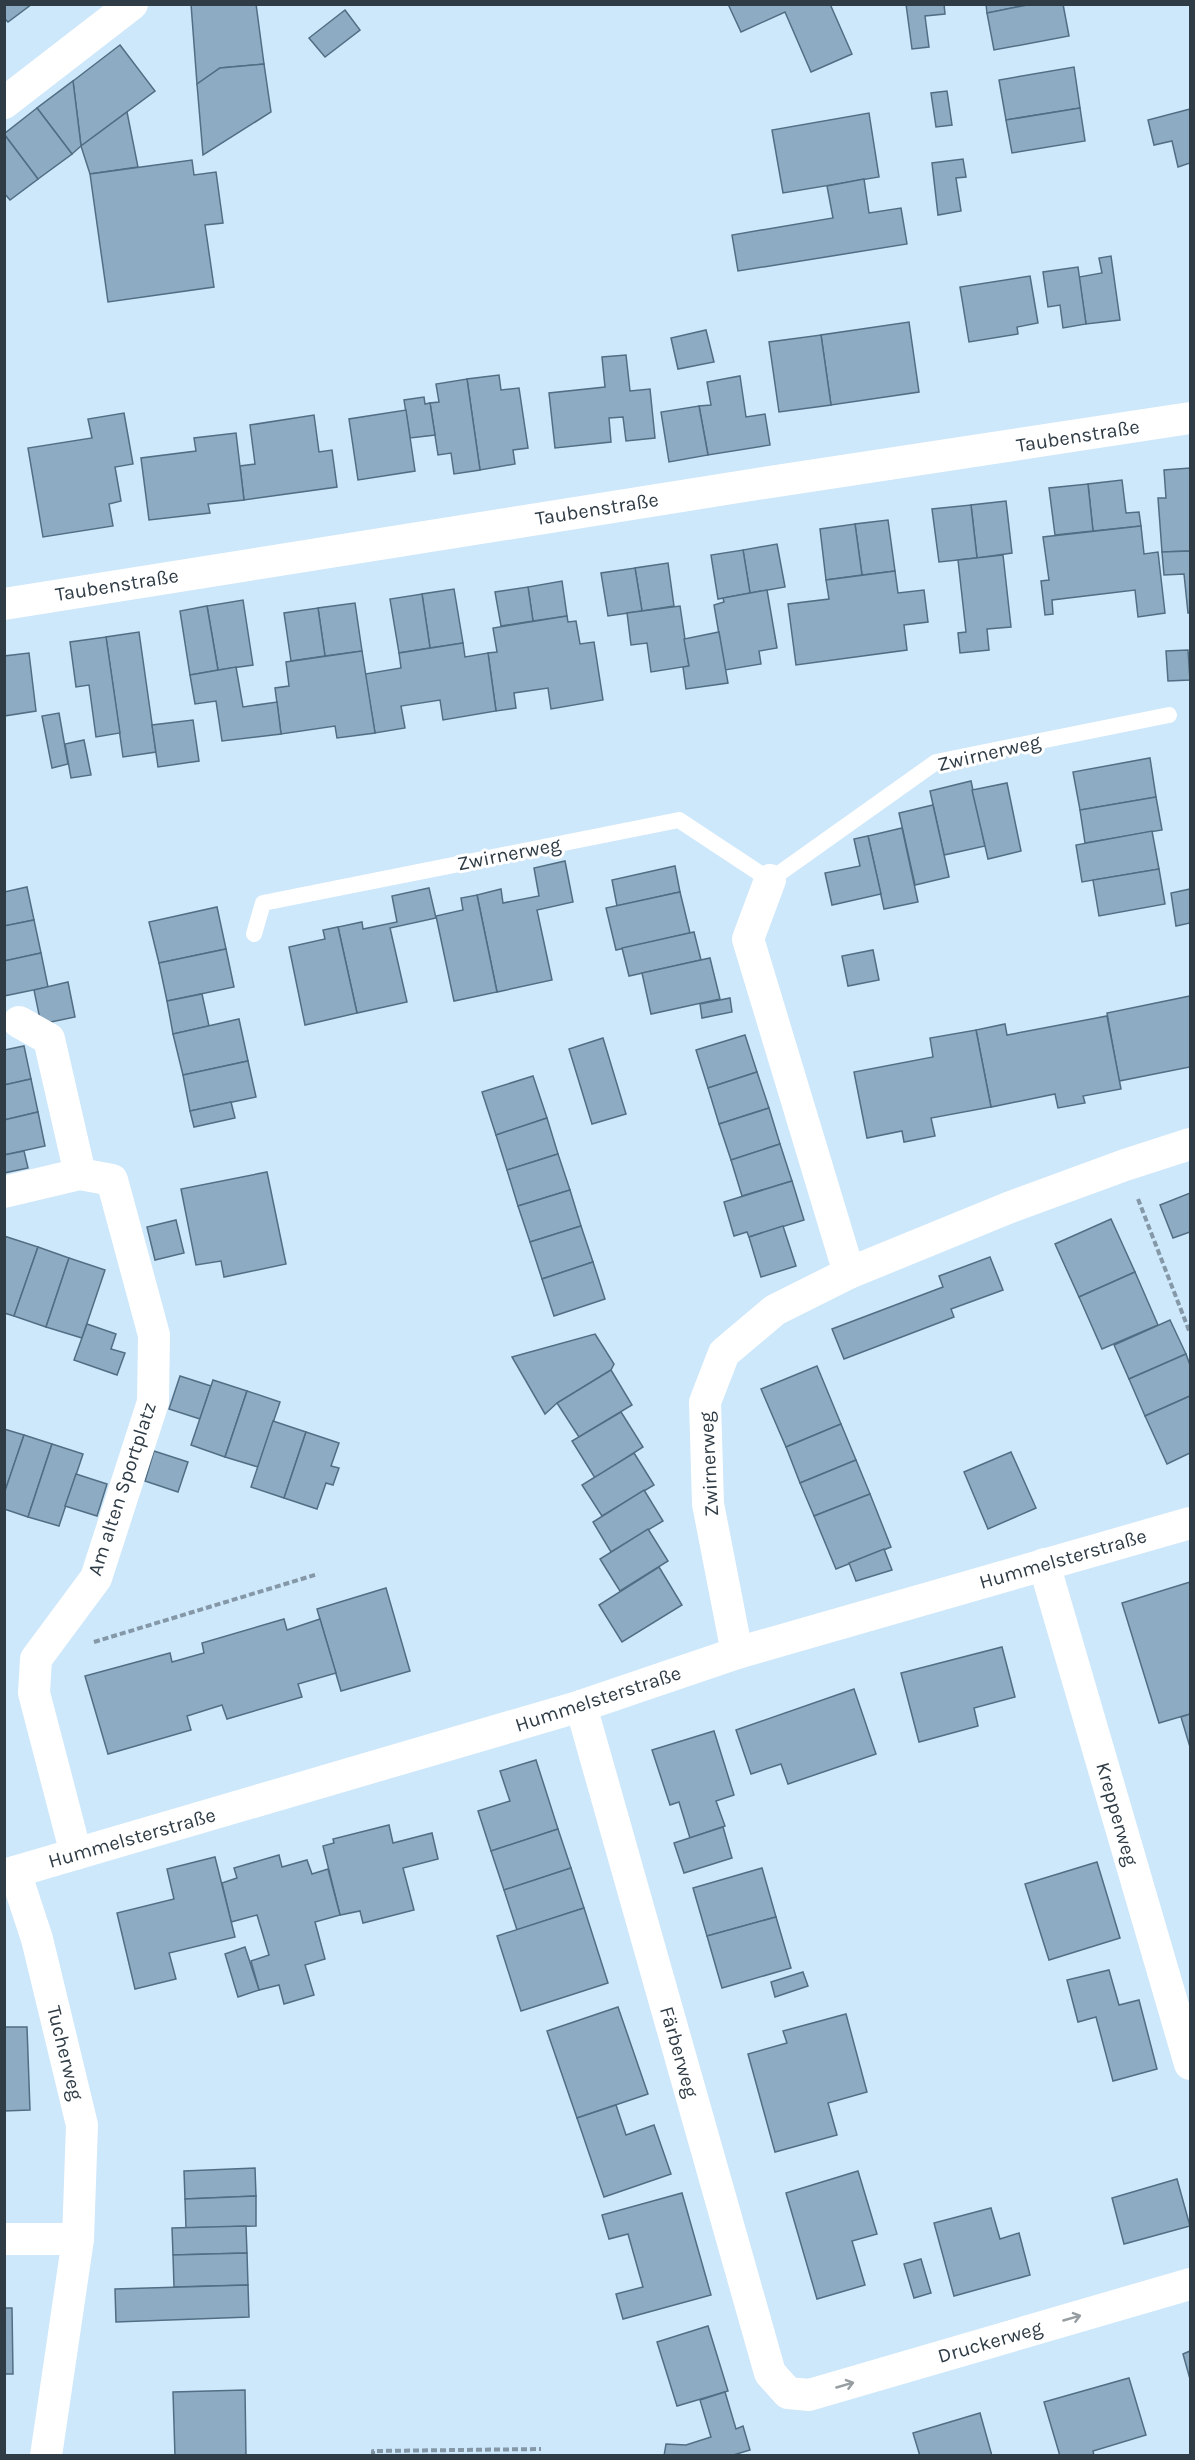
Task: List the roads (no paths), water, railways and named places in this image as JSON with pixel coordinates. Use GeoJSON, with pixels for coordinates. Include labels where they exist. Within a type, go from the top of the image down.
{"type":"FeatureCollection","features":[{"type":"Feature","properties":{"kind":"street"},"geometry":{"type":"LineString","coordinates":[[4,103],[132,4]]}},
{"type":"Feature","properties":{"kind":"street","name":"Taubenstraße"},"geometry":{"type":"LineString","coordinates":[[4,604],[757,483],[1191,418]]}},
{"type":"Feature","properties":{"kind":"street"},"geometry":{"type":"LineString","coordinates":[[770,880],[748,939],[849,1273]]}},
{"type":"Feature","properties":{"kind":"street"},"geometry":{"type":"LineString","coordinates":[[19,1022],[49,1039],[80,1174]]}},
{"type":"Feature","properties":{"kind":"street","name":"Zwirnerweg"},"geometry":{"type":"LineString","coordinates":[[737,1653],[708,1504],[705,1402],[724,1353],[775,1310],[849,1273],[1008,1208],[1125,1165],[1191,1144]]}},
{"type":"Feature","properties":{"kind":"street","name":"Am alten Sportplatz"},"geometry":{"type":"LineString","coordinates":[[4,1192],[80,1174],[112,1179],[154,1335],[153,1402],[96,1578],[36,1659],[34,1693],[76,1854]]}},
{"type":"Feature","properties":{"kind":"street","name":"Hummelsterstraße"},"geometry":{"type":"LineString","coordinates":[[10,1873],[581,1706],[737,1653],[1191,1523]]}},
{"type":"Feature","properties":{"kind":"street","name":"Krepperweg"},"geometry":{"type":"LineString","coordinates":[[1044,1564],[1191,2064]]}},
{"type":"Feature","properties":{"kind":"street","name":"Färberweg"},"geometry":{"type":"LineString","coordinates":[[581,1706],[770,2373],[788,2393]]}},
{"type":"Feature","properties":{"kind":"street","name":"Tucherweg"},"geometry":{"type":"LineString","coordinates":[[10,1873],[37,1939],[82,2125],[78,2239],[46,2456]]}},
{"type":"Feature","properties":{"kind":"street"},"geometry":{"type":"LineString","coordinates":[[4,2239],[78,2239]]}},
{"type":"Feature","properties":{"kind":"street","name":"Druckerweg"},"geometry":{"type":"LineString","coordinates":[[788,2393],[809,2395],[1191,2284]]}},
{"type":"Feature","properties":{"kind":"lane","name":"Zwirnerweg"},"geometry":{"type":"LineString","coordinates":[[254,934],[263,903],[679,820],[770,880],[936,762],[1169,715]]}}]}
